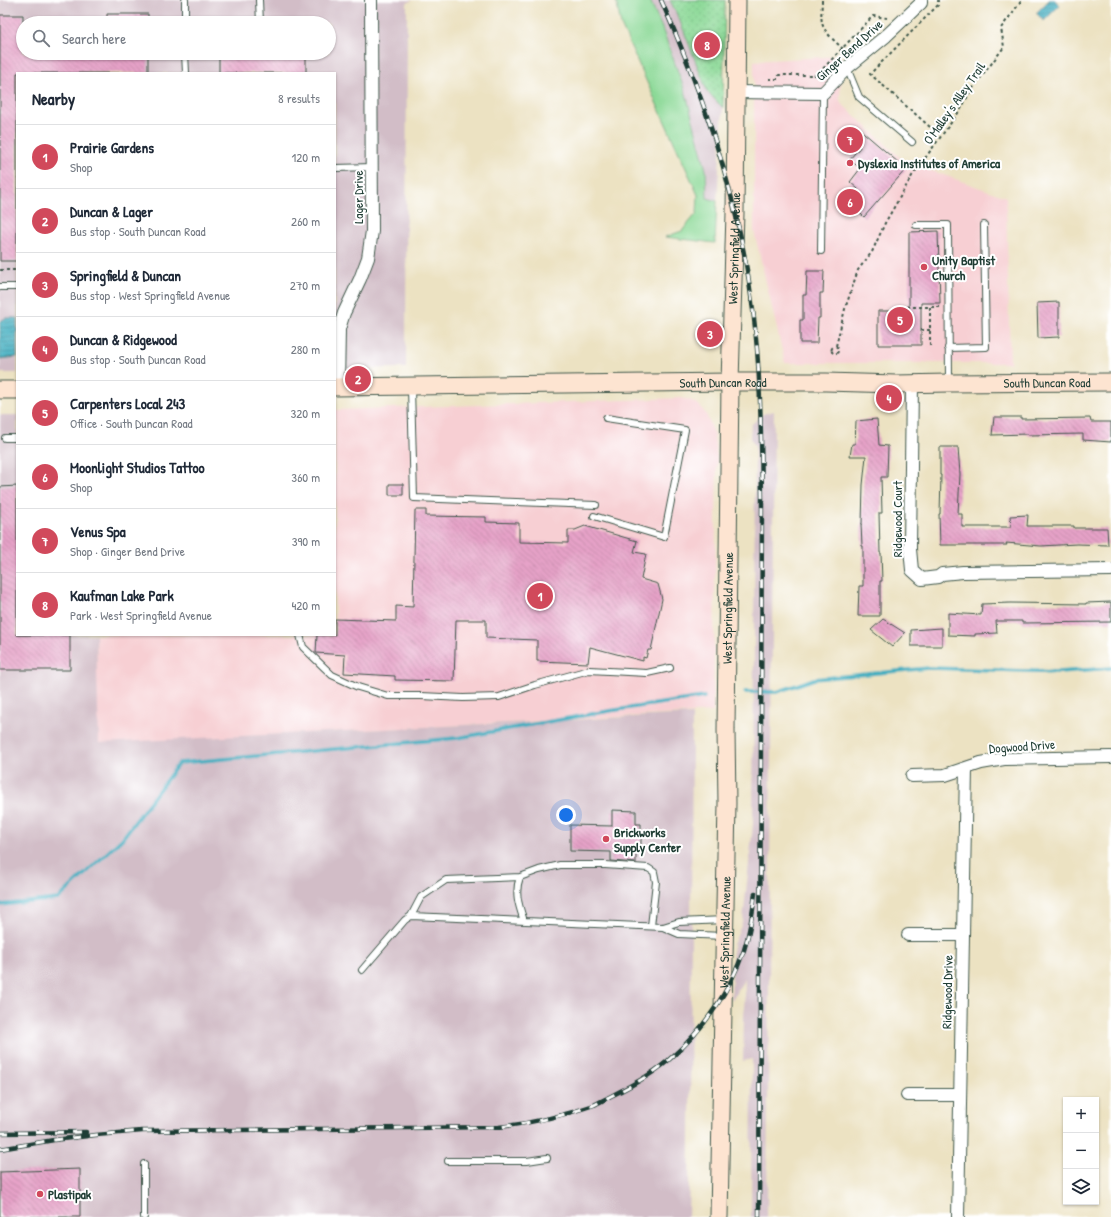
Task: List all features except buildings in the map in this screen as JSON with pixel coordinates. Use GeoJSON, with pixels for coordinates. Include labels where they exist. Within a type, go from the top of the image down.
{"type":"FeatureCollection","features":[{"type":"Feature","properties":{"kind":"main road","name":"West Springfield Avenue"},"geometry":{"type":"LineString","coordinates":[[719,1217],[727,803],[726,730],[730,382],[735,220],[737,0]]}},
{"type":"Feature","properties":{"kind":"main road","name":"South Duncan Road"},"geometry":{"type":"LineString","coordinates":[[337,387],[730,382],[912,384],[949,382],[1111,382]]}},
{"type":"Feature","properties":{"kind":"main road"},"geometry":{"type":"LineString","coordinates":[[0,390],[16,390]]}},
{"type":"Feature","properties":{"kind":"street","name":"Lager Drive"},"geometry":{"type":"LineString","coordinates":[[337,387],[337,328],[368,258],[372,231],[371,0]]}},
{"type":"Feature","properties":{"kind":"street","name":"Ginger Bend Drive"},"geometry":{"type":"LineString","coordinates":[[735,92],[823,93],[847,68],[886,36],[921,3],[921,0]]}},
{"type":"Feature","properties":{"kind":"street","name":"Ridgewood Court"},"geometry":{"type":"LineString","coordinates":[[912,384],[910,549],[912,570],[922,579],[938,577],[942,574],[963,572],[1111,570]]}},
{"type":"Feature","properties":{"kind":"street","name":"Dogwood Drive"},"geometry":{"type":"LineString","coordinates":[[912,776],[945,775],[990,761],[1004,759],[1111,757]]}},
{"type":"Feature","properties":{"kind":"street","name":"Ridgewood Drive"},"geometry":{"type":"LineString","coordinates":[[958,1217],[966,768]]}},
{"type":"Feature","properties":{"kind":"street"},"geometry":{"type":"LineString","coordinates":[[908,935],[962,935]]}},
{"type":"Feature","properties":{"kind":"street"},"geometry":{"type":"LineString","coordinates":[[906,1095],[960,1095]]}},
{"type":"Feature","properties":{"kind":"lane"},"geometry":{"type":"LineString","coordinates":[[185,0],[185,16]]}},
{"type":"Feature","properties":{"kind":"lane"},"geometry":{"type":"LineString","coordinates":[[258,0],[259,16]]}},
{"type":"Feature","properties":{"kind":"lane"},"geometry":{"type":"LineString","coordinates":[[185,60],[186,72]]}},
{"type":"Feature","properties":{"kind":"lane"},"geometry":{"type":"LineString","coordinates":[[847,68],[860,98],[912,142]]}},
{"type":"Feature","properties":{"kind":"lane"},"geometry":{"type":"LineString","coordinates":[[820,251],[823,93]]}},
{"type":"Feature","properties":{"kind":"lane"},"geometry":{"type":"LineString","coordinates":[[336,168],[372,167]]}},
{"type":"Feature","properties":{"kind":"lane"},"geometry":{"type":"LineString","coordinates":[[916,225],[948,225],[949,382]]}},
{"type":"Feature","properties":{"kind":"lane"},"geometry":{"type":"LineString","coordinates":[[948,348],[986,347],[984,225]]}},
{"type":"Feature","properties":{"kind":"lane"},"geometry":{"type":"LineString","coordinates":[[0,287],[16,286]]}},
{"type":"Feature","properties":{"kind":"lane"},"geometry":{"type":"LineString","coordinates":[[410,386],[414,498],[596,505]]}},
{"type":"Feature","properties":{"kind":"lane"},"geometry":{"type":"LineString","coordinates":[[594,516],[664,537],[685,430],[606,418]]}},
{"type":"Feature","properties":{"kind":"lane"},"geometry":{"type":"LineString","coordinates":[[5,438],[16,438]]}},
{"type":"Feature","properties":{"kind":"lane"},"geometry":{"type":"LineString","coordinates":[[300,636],[303,647],[332,675],[358,688],[388,696],[499,698],[536,685],[589,670],[648,673],[670,668]]}},
{"type":"Feature","properties":{"kind":"lane"},"geometry":{"type":"LineString","coordinates":[[411,916],[421,897],[446,880],[520,877],[539,870],[560,866],[605,866],[648,868],[654,872],[656,882],[651,926]]}},
{"type":"Feature","properties":{"kind":"lane"},"geometry":{"type":"LineString","coordinates":[[520,877],[517,886],[518,900],[524,921]]}},
{"type":"Feature","properties":{"kind":"lane"},"geometry":{"type":"LineString","coordinates":[[362,970],[404,920],[411,916],[651,926],[663,927],[679,934],[724,928]]}},
{"type":"Feature","properties":{"kind":"lane"},"geometry":{"type":"LineString","coordinates":[[663,927],[679,922],[724,928]]}},
{"type":"Feature","properties":{"kind":"lane"},"geometry":{"type":"LineString","coordinates":[[448,1161],[527,1161],[547,1158]]}},
{"type":"Feature","properties":{"kind":"lane"},"geometry":{"type":"LineString","coordinates":[[144,1164],[144,1217]]}},
{"type":"Feature","properties":{"kind":"path"},"geometry":{"type":"LineString","coordinates":[[822,0],[823,26],[827,33],[843,48]]}},
{"type":"Feature","properties":{"kind":"path"},"geometry":{"type":"LineString","coordinates":[[930,127],[870,74],[938,5],[938,0]]}},
{"type":"Feature","properties":{"kind":"path","name":"O'Malley's Alley Trail"},"geometry":{"type":"LineString","coordinates":[[836,346],[845,309],[858,270],[872,252],[885,223],[912,176],[961,109],[970,92],[1004,47],[1001,28],[1022,0]]}},
{"type":"Feature","properties":{"kind":"path"},"geometry":{"type":"LineString","coordinates":[[769,79],[778,79],[780,75],[817,75],[873,16],[886,19],[891,14]]}},
{"type":"Feature","properties":{"kind":"path"},"geometry":{"type":"LineString","coordinates":[[0,270],[16,270]]}},
{"type":"Feature","properties":{"kind":"path"},"geometry":{"type":"LineString","coordinates":[[899,311],[899,307],[941,307]]}},
{"type":"Feature","properties":{"kind":"path"},"geometry":{"type":"LineString","coordinates":[[930,307],[930,348]]}},
{"type":"Feature","properties":{"kind":"path"},"geometry":{"type":"LineString","coordinates":[[921,330],[930,330]]}},
{"type":"Feature","properties":{"kind":"shaded area"},"geometry":{"type":"Polygon","coordinates":[[[0,0],[412,0],[407,3],[406,368],[336,369],[336,72],[16,72],[16,373],[0,373],[0,0]]]}},
{"type":"Feature","properties":{"kind":"shaded area"},"geometry":{"type":"Polygon","coordinates":[[[650,0],[670,0],[680,21],[707,91],[723,108],[717,201],[707,199],[706,170],[686,94],[650,0]]]}},
{"type":"Feature","properties":{"kind":"shaded area"},"geometry":{"type":"Polygon","coordinates":[[[841,56],[840,102],[904,161],[1006,197],[1010,363],[785,363],[754,231],[754,61],[841,56]]]}},
{"type":"Feature","properties":{"kind":"shaded area"},"geometry":{"type":"Polygon","coordinates":[[[681,398],[690,400],[699,405],[706,414],[713,431],[717,457],[713,712],[98,744],[96,636],[336,636],[336,410],[681,398]]]}},
{"type":"Feature","properties":{"kind":"shaded area"},"geometry":{"type":"Polygon","coordinates":[[[774,411],[767,1217],[751,1217],[752,1059],[743,1061],[745,978],[731,1001],[733,945],[743,921],[753,824],[755,446],[750,438],[751,425],[763,414],[774,411]]]}},
{"type":"Feature","properties":{"kind":"shaded area"},"geometry":{"type":"Polygon","coordinates":[[[0,415],[16,415],[16,636],[96,636],[99,743],[692,714],[690,1143],[688,1217],[0,1217],[0,415]]]}},
{"type":"Feature","properties":{"kind":"green space"},"geometry":{"type":"Polygon","coordinates":[[[616,0],[650,0],[662,28],[686,94],[706,170],[707,198],[717,201],[715,243],[665,237],[682,231],[697,213],[698,195],[621,25],[616,0]]]}},
{"type":"Feature","properties":{"kind":"green space"},"geometry":{"type":"Polygon","coordinates":[[[670,0],[725,0],[723,108],[707,91],[680,21],[670,0]]]}},
{"type":"Feature","properties":{"kind":"water"},"geometry":{"type":"Polygon","coordinates":[[[1049,0],[1055,0],[1060,5],[1044,21],[1036,13],[1049,0]]]}},
{"type":"Feature","properties":{"kind":"water"},"geometry":{"type":"Polygon","coordinates":[[[6,318],[16,318],[16,357],[0,359],[0,321],[6,318]]]}},
{"type":"Feature","properties":{"kind":"waterway"},"geometry":{"type":"LineString","coordinates":[[745,692],[777,692],[814,679],[929,668],[1059,672],[1111,668]]}},
{"type":"Feature","properties":{"kind":"waterway"},"geometry":{"type":"LineString","coordinates":[[0,905],[58,899],[122,839],[179,763],[457,738],[609,711],[704,697]]}},
{"type":"Feature","properties":{"kind":"railway"},"geometry":{"type":"LineString","coordinates":[[661,0],[706,113],[730,191],[747,270],[758,357],[762,498],[759,1217]]}},
{"type":"Feature","properties":{"kind":"railway"},"geometry":{"type":"LineString","coordinates":[[0,1149],[54,1140],[142,1131],[499,1127],[547,1119],[571,1113],[594,1105],[636,1083],[665,1063],[695,1034],[724,994],[738,965],[748,936],[755,893]]}},
{"type":"Feature","properties":{"kind":"railway"},"geometry":{"type":"LineString","coordinates":[[0,1133],[86,1132]]}},
{"type":"Feature","properties":{"kind":"place","name":"Kaufman Lake Park"},"geometry":{"type":"Point","coordinates":[707,45]}},
{"type":"Feature","properties":{"kind":"place","name":"Venus Spa"},"geometry":{"type":"Point","coordinates":[850,140]}},
{"type":"Feature","properties":{"kind":"place","name":"Dyslexia Institutes of America"},"geometry":{"type":"Point","coordinates":[850,163]}},
{"type":"Feature","properties":{"kind":"place","name":"Moonlight Studios Tattoo"},"geometry":{"type":"Point","coordinates":[850,202]}},
{"type":"Feature","properties":{"kind":"place","name":"Unity Baptist Church"},"geometry":{"type":"Point","coordinates":[924,267]}},
{"type":"Feature","properties":{"kind":"place","name":"Carpenters Local 243"},"geometry":{"type":"Point","coordinates":[900,320]}},
{"type":"Feature","properties":{"kind":"place","name":"Springfield & Duncan"},"geometry":{"type":"Point","coordinates":[710,334]}},
{"type":"Feature","properties":{"kind":"place","name":"Duncan & Lager"},"geometry":{"type":"Point","coordinates":[358,379]}},
{"type":"Feature","properties":{"kind":"place","name":"Duncan & Ridgewood"},"geometry":{"type":"Point","coordinates":[889,398]}},
{"type":"Feature","properties":{"kind":"place","name":"Prairie Gardens"},"geometry":{"type":"Point","coordinates":[540,596]}},
{"type":"Feature","properties":{"kind":"place","name":"Brickworks Supply Center"},"geometry":{"type":"Point","coordinates":[606,839]}},
{"type":"Feature","properties":{"kind":"place","name":"Plastipak"},"geometry":{"type":"Point","coordinates":[40,1194]}}]}
